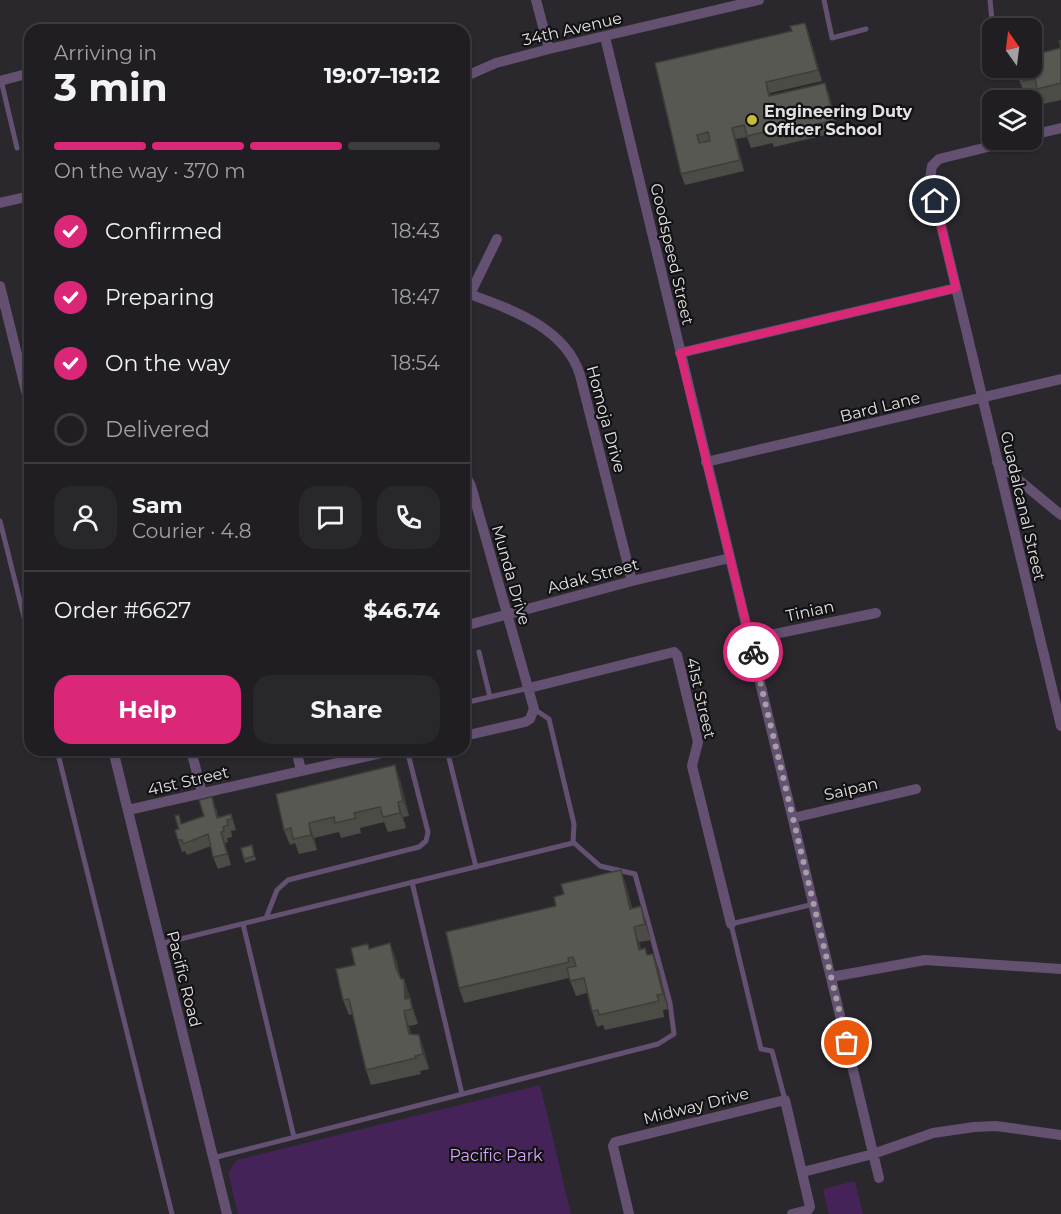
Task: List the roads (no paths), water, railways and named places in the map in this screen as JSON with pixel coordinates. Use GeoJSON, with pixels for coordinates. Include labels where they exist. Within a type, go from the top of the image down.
{"type":"FeatureCollection","features":[{"type":"Feature","properties":{"kind":"street"},"geometry":{"type":"LineString","coordinates":[[536,0],[549,49]]}},
{"type":"Feature","properties":{"kind":"street","name":"34th Avenue"},"geometry":{"type":"LineString","coordinates":[[470,74],[496,63],[549,49],[759,0]]}},
{"type":"Feature","properties":{"kind":"street","name":"Goodspeed Street"},"geometry":{"type":"LineString","coordinates":[[605,37],[879,1179]]}},
{"type":"Feature","properties":{"kind":"street"},"geometry":{"type":"LineString","coordinates":[[1,81],[24,75]]}},
{"type":"Feature","properties":{"kind":"street"},"geometry":{"type":"LineString","coordinates":[[1042,133],[1061,128]]}},
{"type":"Feature","properties":{"kind":"street","name":"Guadalcanal Street"},"geometry":{"type":"LineString","coordinates":[[982,148],[939,159],[932,166],[930,179],[1061,726]]}},
{"type":"Feature","properties":{"kind":"street"},"geometry":{"type":"LineString","coordinates":[[0,203],[24,197]]}},
{"type":"Feature","properties":{"kind":"street"},"geometry":{"type":"LineString","coordinates":[[470,288],[497,239]]}},
{"type":"Feature","properties":{"kind":"street"},"geometry":{"type":"LineString","coordinates":[[0,286],[24,383]]}},
{"type":"Feature","properties":{"kind":"street"},"geometry":{"type":"LineString","coordinates":[[680,353],[956,288]]}},
{"type":"Feature","properties":{"kind":"street","name":"Homoja Drive"},"geometry":{"type":"LineString","coordinates":[[470,294],[549,331],[571,353],[580,375],[632,581]]}},
{"type":"Feature","properties":{"kind":"street","name":"Bard Lane"},"geometry":{"type":"LineString","coordinates":[[706,462],[1061,379]]}},
{"type":"Feature","properties":{"kind":"street"},"geometry":{"type":"LineString","coordinates":[[997,462],[1061,515]]}},
{"type":"Feature","properties":{"kind":"street","name":"Munda Drive"},"geometry":{"type":"LineString","coordinates":[[470,484],[506,615],[529,688]]}},
{"type":"Feature","properties":{"kind":"street","name":"Adak Street"},"geometry":{"type":"LineString","coordinates":[[470,624],[632,581],[730,558]]}},
{"type":"Feature","properties":{"kind":"street","name":"Tinian"},"geometry":{"type":"LineString","coordinates":[[750,639],[876,613]]}},
{"type":"Feature","properties":{"kind":"street","name":"41st Street"},"geometry":{"type":"LineString","coordinates":[[529,688],[674,652],[677,655],[698,742],[692,766],[731,924]]}},
{"type":"Feature","properties":{"kind":"street"},"geometry":{"type":"LineString","coordinates":[[470,735],[530,719],[534,709],[529,688]]}},
{"type":"Feature","properties":{"kind":"street","name":"Pacific Road"},"geometry":{"type":"LineString","coordinates":[[114,756],[227,1214]]}},
{"type":"Feature","properties":{"kind":"street"},"geometry":{"type":"LineString","coordinates":[[193,756],[202,793]]}},
{"type":"Feature","properties":{"kind":"street"},"geometry":{"type":"LineString","coordinates":[[298,756],[301,770]]}},
{"type":"Feature","properties":{"kind":"street","name":"41st Street"},"geometry":{"type":"LineString","coordinates":[[128,810],[367,756]]}},
{"type":"Feature","properties":{"kind":"street","name":"Saipan"},"geometry":{"type":"LineString","coordinates":[[793,818],[916,789]]}},
{"type":"Feature","properties":{"kind":"street"},"geometry":{"type":"LineString","coordinates":[[831,977],[925,960],[1061,969]]}},
{"type":"Feature","properties":{"kind":"street"},"geometry":{"type":"LineString","coordinates":[[785,1100],[810,1207],[808,1210],[792,1214]]}},
{"type":"Feature","properties":{"kind":"street","name":"Midway Drive"},"geometry":{"type":"LineString","coordinates":[[629,1214],[613,1146],[615,1142],[785,1100]]}},
{"type":"Feature","properties":{"kind":"street"},"geometry":{"type":"LineString","coordinates":[[803,1172],[873,1154],[924,1135],[974,1127],[996,1126],[1061,1135]]}},
{"type":"Feature","properties":{"kind":"lane"},"geometry":{"type":"LineString","coordinates":[[824,0],[832,38],[866,29]]}},
{"type":"Feature","properties":{"kind":"lane"},"geometry":{"type":"LineString","coordinates":[[990,0],[991,18]]}},
{"type":"Feature","properties":{"kind":"lane"},"geometry":{"type":"LineString","coordinates":[[1,81],[17,148]]}},
{"type":"Feature","properties":{"kind":"lane"},"geometry":{"type":"LineString","coordinates":[[0,521],[24,617]]}},
{"type":"Feature","properties":{"kind":"lane"},"geometry":{"type":"LineString","coordinates":[[479,652],[490,697]]}},
{"type":"Feature","properties":{"kind":"lane"},"geometry":{"type":"LineString","coordinates":[[470,702],[529,688]]}},
{"type":"Feature","properties":{"kind":"lane"},"geometry":{"type":"LineString","coordinates":[[534,709],[549,719],[574,824],[573,842]]}},
{"type":"Feature","properties":{"kind":"lane"},"geometry":{"type":"LineString","coordinates":[[58,756],[172,1214]]}},
{"type":"Feature","properties":{"kind":"lane"},"geometry":{"type":"LineString","coordinates":[[266,918],[270,903],[288,880],[419,847],[426,841],[428,832],[408,756]]}},
{"type":"Feature","properties":{"kind":"lane"},"geometry":{"type":"LineString","coordinates":[[448,756],[476,867]]}},
{"type":"Feature","properties":{"kind":"lane"},"geometry":{"type":"LineString","coordinates":[[160,944],[573,842]]}},
{"type":"Feature","properties":{"kind":"lane"},"geometry":{"type":"LineString","coordinates":[[213,1158],[658,1044],[674,1034],[670,1003],[635,874],[600,866],[573,842]]}},
{"type":"Feature","properties":{"kind":"lane"},"geometry":{"type":"LineString","coordinates":[[412,882],[462,1094]]}},
{"type":"Feature","properties":{"kind":"lane"},"geometry":{"type":"LineString","coordinates":[[785,1100],[772,1051],[761,1049],[731,924],[814,904]]}},
{"type":"Feature","properties":{"kind":"lane"},"geometry":{"type":"LineString","coordinates":[[243,924],[294,1137]]}},
{"type":"Feature","properties":{"kind":"place","name":"Engineering Duty Officer School"},"geometry":{"type":"Point","coordinates":[752,120]}},
{"type":"Feature","properties":{"kind":"park label","name":"Pacific Park"},"geometry":{"type":"Point","coordinates":[496,1155]}}]}
